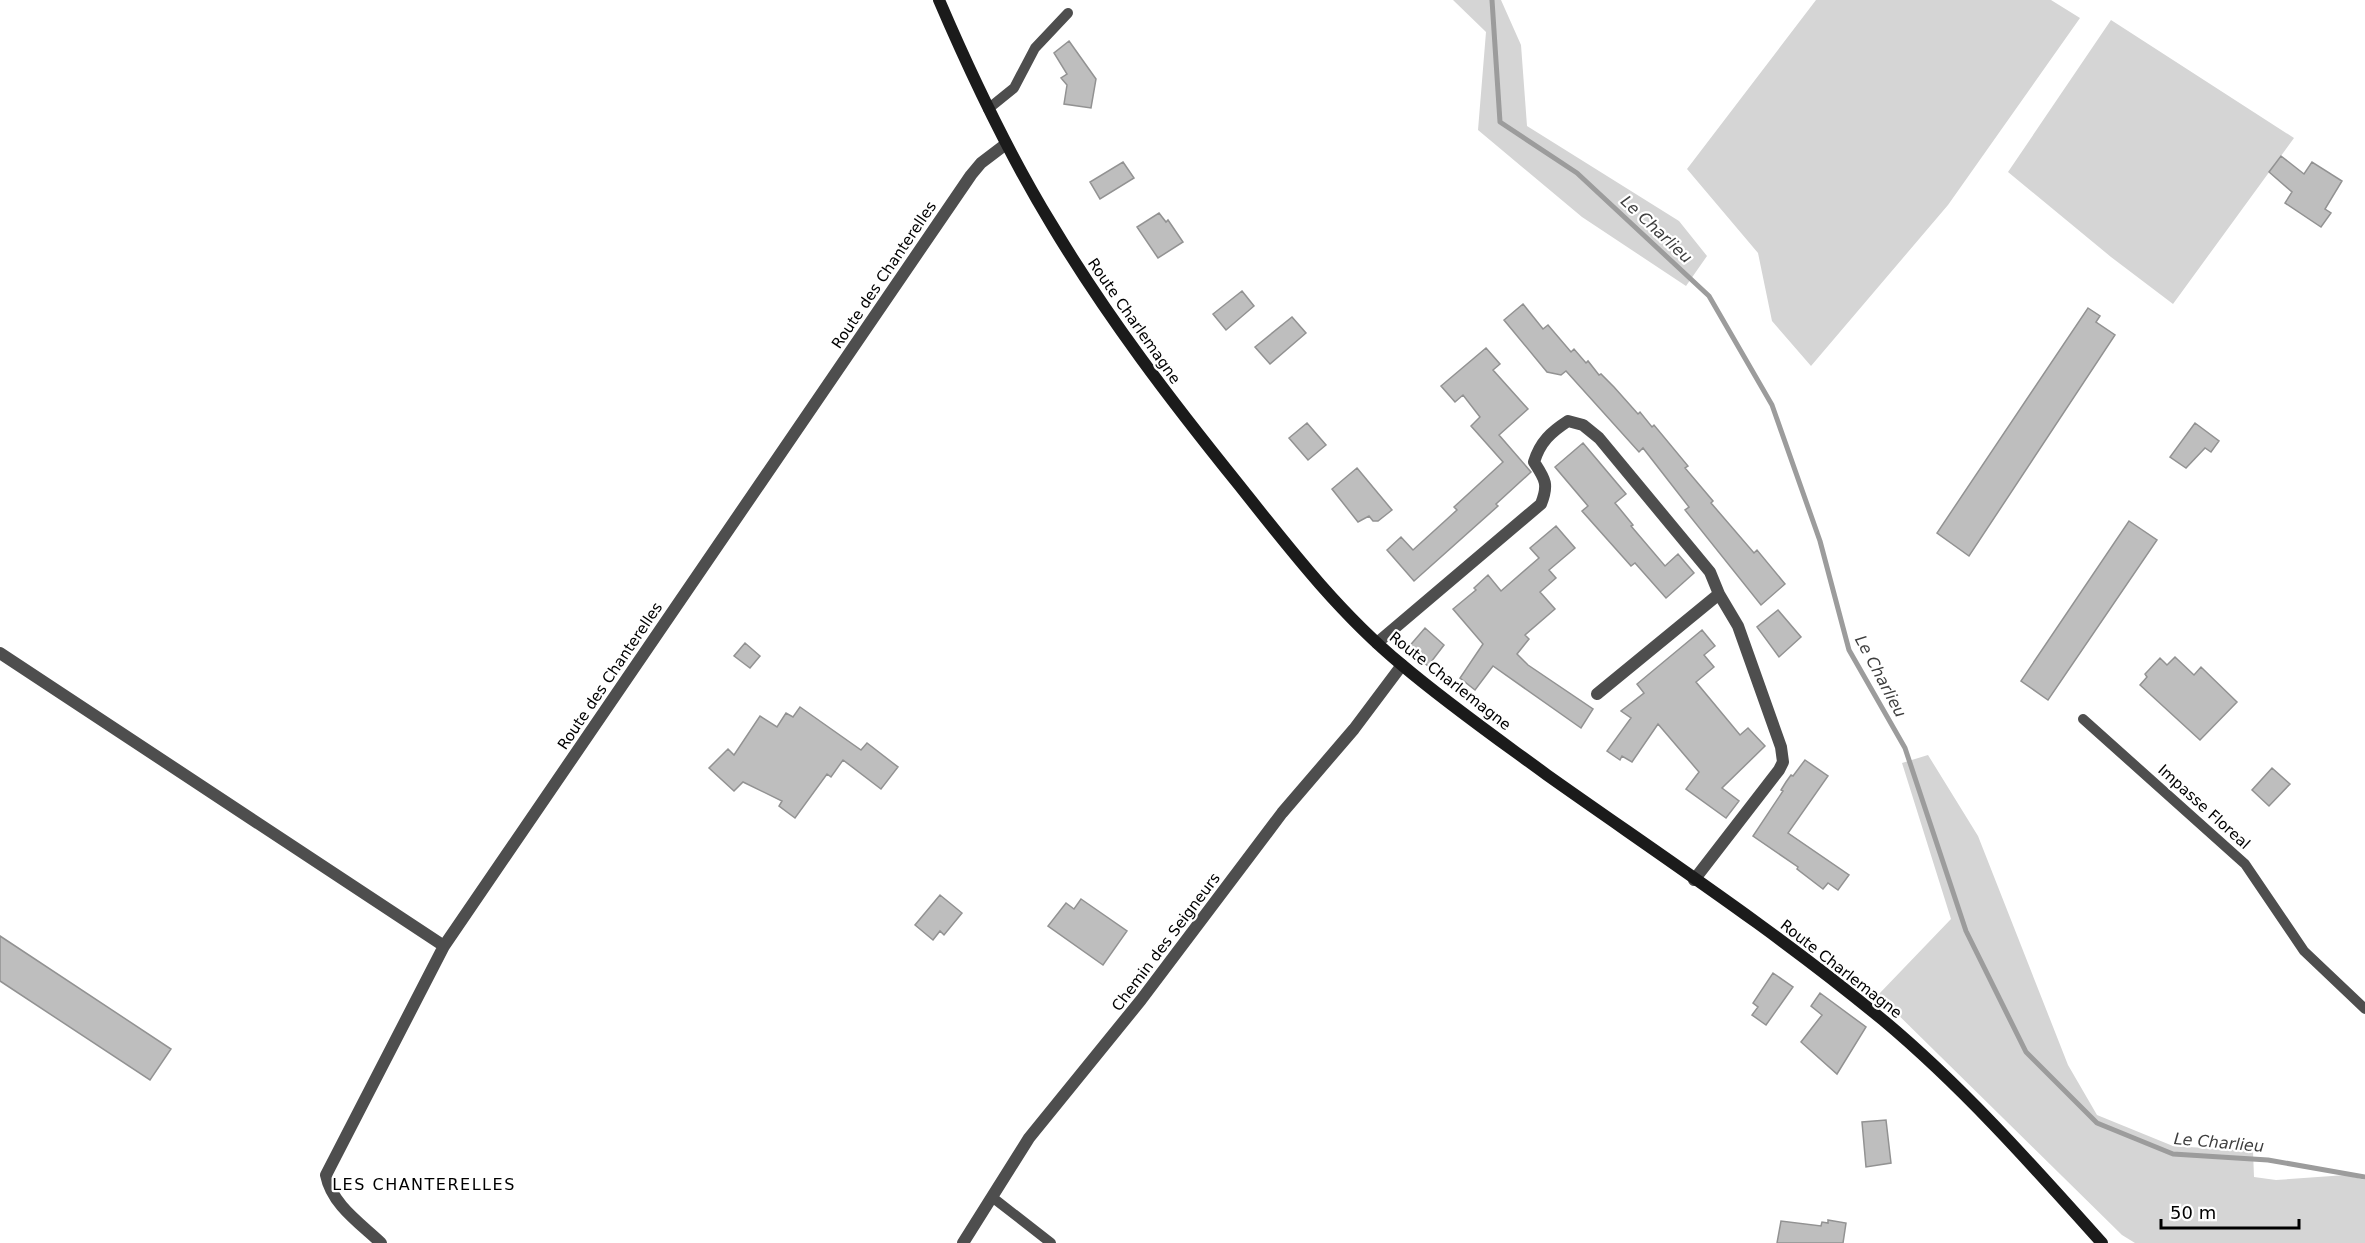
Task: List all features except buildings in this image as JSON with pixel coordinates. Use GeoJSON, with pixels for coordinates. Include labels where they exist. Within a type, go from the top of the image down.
{"type":"FeatureCollection","features":[{"type":"Feature","properties":{"kind":"main road","name":"Route Charlemagne"},"geometry":{"type":"LineString","coordinates":[[939,0],[988,109],[1052,226],[1152,376],[1298,558],[1377,643],[1464,715],[1790,947],[1885,1022],[1917,1050],[2032,1166],[2102,1243]]}},
{"type":"Feature","properties":{"kind":"street","name":"Route des Chanterelles"},"geometry":{"type":"LineString","coordinates":[[381,1243],[345,1211],[329,1188],[326,1174],[444,946],[971,175],[1006,144]]}},
{"type":"Feature","properties":{"kind":"street"},"geometry":{"type":"LineString","coordinates":[[1377,643],[1541,504],[1547,490],[1543,476],[1534,462],[1538,447],[1557,428],[1568,421],[1583,425],[1599,438],[1710,572],[1719,594],[1738,626],[1781,747],[1783,762],[1694,880]]}},
{"type":"Feature","properties":{"kind":"street"},"geometry":{"type":"LineString","coordinates":[[1597,694],[1719,594]]}},
{"type":"Feature","properties":{"kind":"street"},"geometry":{"type":"LineString","coordinates":[[0,653],[444,946]]}},
{"type":"Feature","properties":{"kind":"street","name":"Chemin des Seigneurs"},"geometry":{"type":"LineString","coordinates":[[963,1243],[1029,1138],[1141,1000],[1282,813],[1354,729],[1402,665]]}},
{"type":"Feature","properties":{"kind":"lane"},"geometry":{"type":"LineString","coordinates":[[988,109],[1014,88],[1035,48],[1068,13]]}},
{"type":"Feature","properties":{"kind":"lane","name":"Impasse Floreal"},"geometry":{"type":"LineString","coordinates":[[2083,719],[2245,864],[2304,951],[2365,1009]]}},
{"type":"Feature","properties":{"kind":"lane"},"geometry":{"type":"LineString","coordinates":[[992,1197],[1052,1243]]}},
{"type":"Feature","properties":{"kind":"shaded area"},"geometry":{"type":"Polygon","coordinates":[[[1453,0],[1501,0],[1521,45],[1527,126],[1679,221],[1707,256],[1686,286],[1582,217],[1478,130],[1486,32],[1453,0]]]}},
{"type":"Feature","properties":{"kind":"shaded area"},"geometry":{"type":"Polygon","coordinates":[[[1816,0],[2051,0],[2080,18],[1948,205],[1811,366],[1772,321],[1758,253],[1687,169],[1816,0]]]}},
{"type":"Feature","properties":{"kind":"shaded area"},"geometry":{"type":"Polygon","coordinates":[[[2111,20],[2294,138],[2173,304],[2111,257],[2008,172],[2111,20]]]}},
{"type":"Feature","properties":{"kind":"shaded area"},"geometry":{"type":"Polygon","coordinates":[[[1928,755],[1978,836],[2068,1065],[2097,1115],[2173,1146],[2253,1151],[2254,1177],[2276,1180],[2346,1175],[2365,1180],[2365,1243],[2135,1243],[2122,1235],[1878,995],[1951,919],[1902,763],[1928,755]]]}},
{"type":"Feature","properties":{"kind":"waterway","name":"Le Charlieu"},"geometry":{"type":"LineString","coordinates":[[1492,0],[1500,122],[1577,173],[1709,296],[1772,405],[1820,541],[1849,650],[1905,748],[1966,931],[2026,1052],[2097,1123],[2173,1154],[2268,1160],[2365,1177]]}},
{"type":"Feature","properties":{"kind":"district","name":"LES CHANTERELLES"},"geometry":{"type":"Point","coordinates":[424,1184]}}]}
